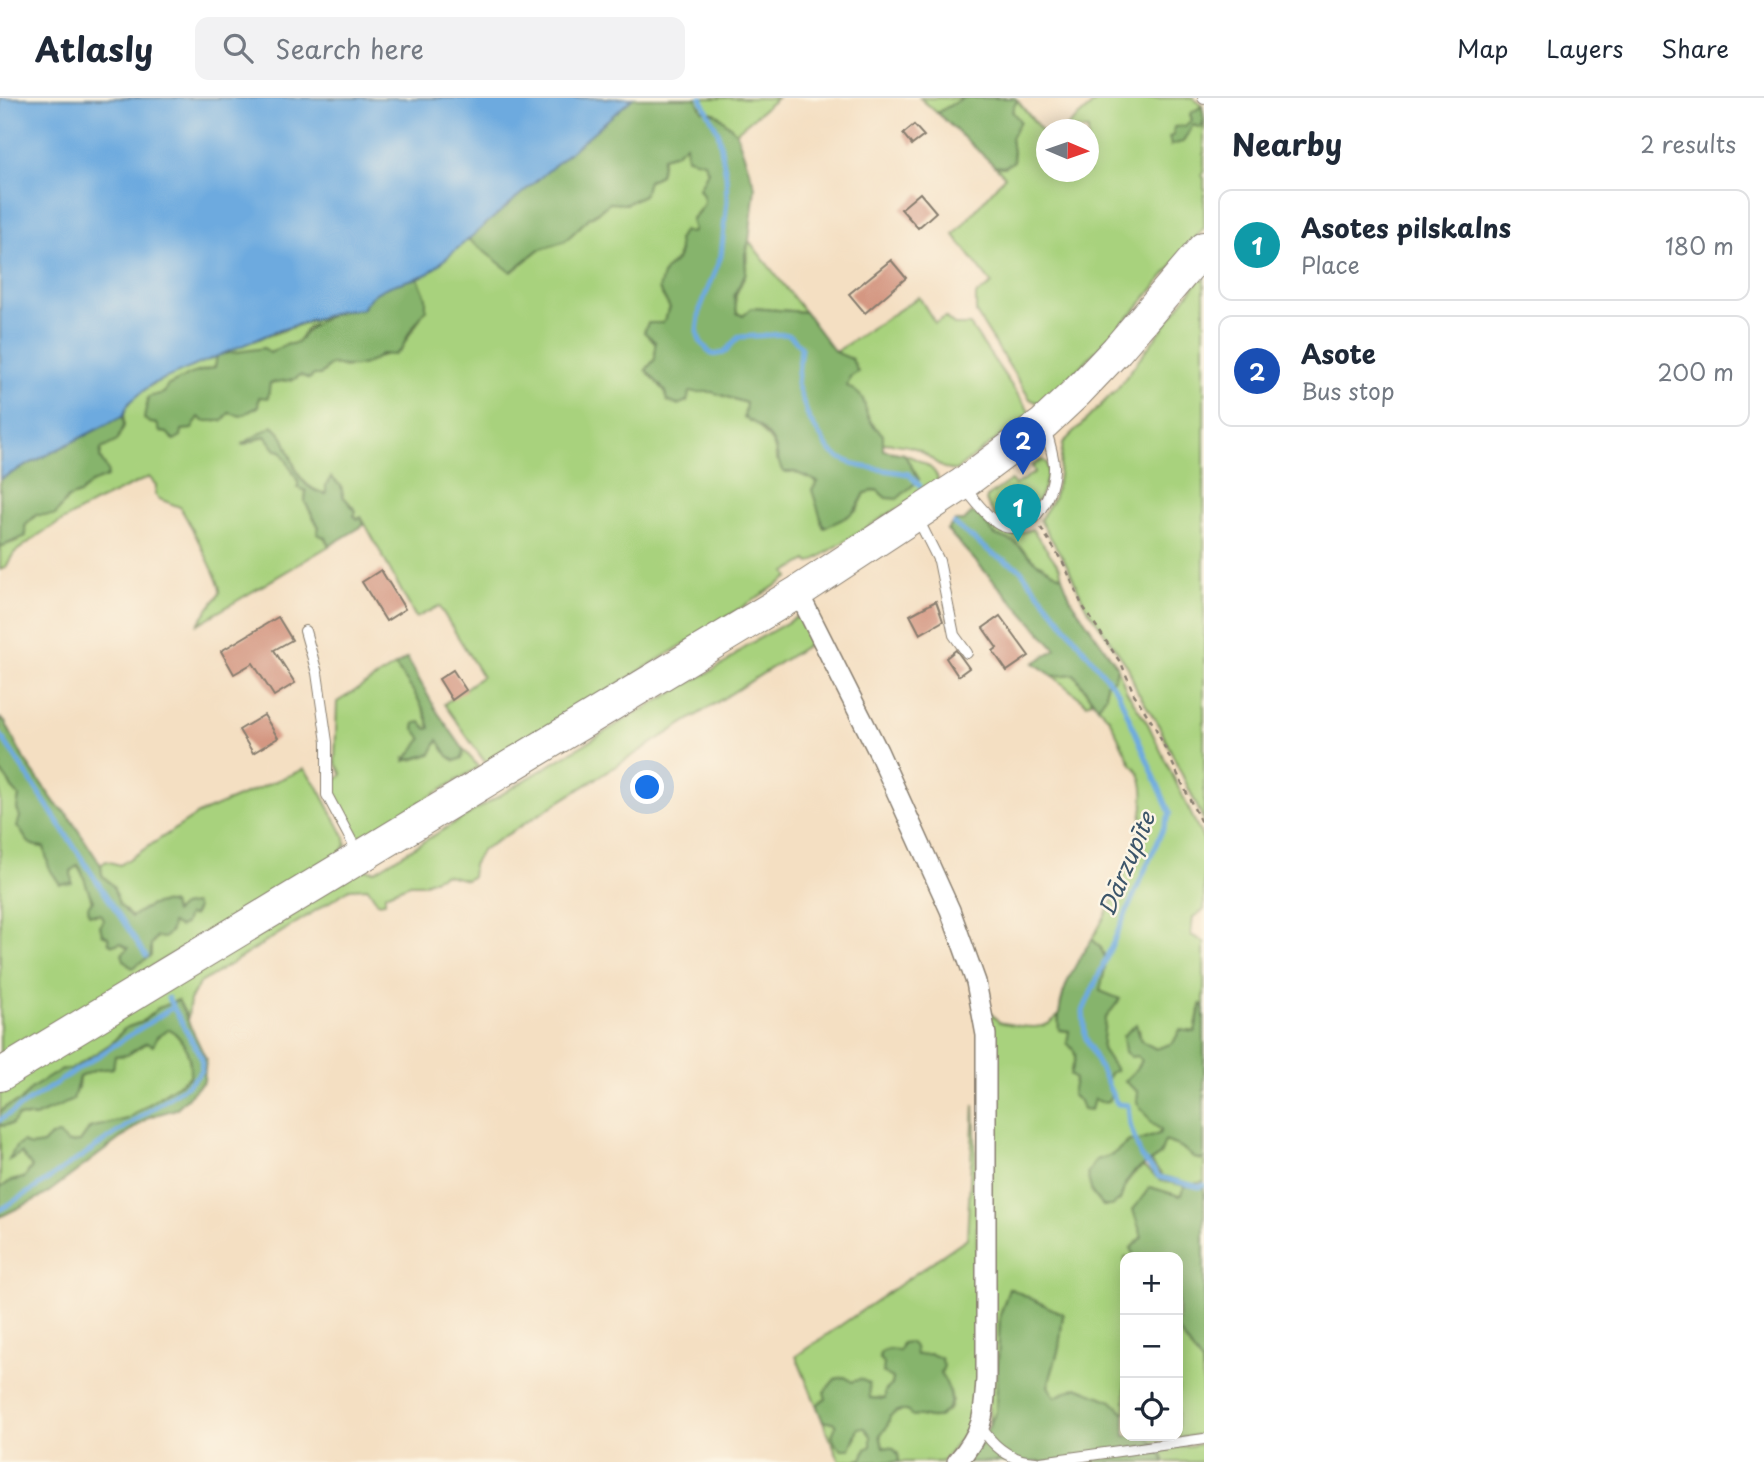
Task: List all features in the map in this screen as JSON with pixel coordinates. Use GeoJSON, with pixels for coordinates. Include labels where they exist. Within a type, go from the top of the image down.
{"type":"FeatureCollection","features":[{"type":"Feature","properties":{"kind":"highway"},"geometry":{"type":"LineString","coordinates":[[0,1074],[798,592],[961,485],[1044,423],[1117,350],[1204,248]]}},
{"type":"Feature","properties":{"kind":"street"},"geometry":{"type":"LineString","coordinates":[[798,592],[878,751],[950,910],[976,982],[986,1035],[984,1417],[972,1445],[957,1462]]}},
{"type":"Feature","properties":{"kind":"lane"},"geometry":{"type":"LineString","coordinates":[[961,485],[996,524],[1002,527],[1018,527],[1034,516],[1048,496],[1053,475],[1053,456],[1044,423]]}},
{"type":"Feature","properties":{"kind":"lane"},"geometry":{"type":"LineString","coordinates":[[917,515],[939,561],[954,635],[967,653]]}},
{"type":"Feature","properties":{"kind":"lane"},"geometry":{"type":"LineString","coordinates":[[305,631],[317,673],[327,742],[327,795],[360,856]]}},
{"type":"Feature","properties":{"kind":"lane"},"geometry":{"type":"LineString","coordinates":[[980,1427],[1003,1453],[1014,1458],[1039,1462],[1204,1438]]}},
{"type":"Feature","properties":{"kind":"path"},"geometry":{"type":"LineString","coordinates":[[1034,516],[1065,566],[1082,605],[1122,665],[1134,694],[1155,727],[1204,829]]}},
{"type":"Feature","properties":{"kind":"green space"},"geometry":{"type":"Polygon","coordinates":[[[633,98],[696,98],[702,110],[717,114],[736,132],[755,187],[745,254],[746,272],[734,296],[737,313],[743,316],[752,308],[805,312],[835,352],[852,359],[858,372],[850,377],[847,386],[863,400],[872,424],[883,435],[883,450],[904,454],[919,480],[897,499],[886,498],[877,490],[865,493],[853,512],[824,528],[812,490],[818,482],[795,472],[783,472],[768,435],[759,426],[744,418],[746,403],[712,392],[690,392],[687,401],[678,405],[667,401],[665,391],[646,370],[655,359],[655,342],[644,332],[648,323],[663,323],[670,308],[659,289],[662,277],[679,257],[678,240],[683,231],[691,233],[694,230],[691,220],[704,202],[699,189],[708,171],[704,162],[687,158],[686,144],[676,153],[663,157],[660,175],[648,181],[644,195],[626,204],[610,203],[565,241],[538,250],[511,272],[468,239],[633,98]]]}},
{"type":"Feature","properties":{"kind":"green space"},"geometry":{"type":"Polygon","coordinates":[[[696,98],[777,98],[736,132],[717,114],[702,110],[696,98]]]}},
{"type":"Feature","properties":{"kind":"green space"},"geometry":{"type":"Polygon","coordinates":[[[920,98],[963,98],[937,113],[920,98]]]}},
{"type":"Feature","properties":{"kind":"green space"},"geometry":{"type":"Polygon","coordinates":[[[963,98],[1017,100],[1012,111],[1020,121],[1011,138],[1014,161],[1004,167],[995,166],[937,113],[963,98]]]}},
{"type":"Feature","properties":{"kind":"green space"},"geometry":{"type":"Polygon","coordinates":[[[1100,98],[1193,98],[1202,106],[1190,114],[1192,120],[1174,135],[1171,145],[1193,125],[1201,128],[1204,120],[1204,228],[1139,306],[1044,404],[1030,399],[976,313],[976,295],[992,284],[954,235],[1005,176],[995,166],[1004,167],[1014,161],[1011,138],[1020,121],[1012,111],[1017,100],[1036,124],[1036,182],[1099,182],[1099,119],[1076,119],[1100,98]]]}},
{"type":"Feature","properties":{"kind":"green space"},"geometry":{"type":"Polygon","coordinates":[[[1202,106],[1204,120],[1201,128],[1193,125],[1183,142],[1171,145],[1169,137],[1174,135],[1174,127],[1185,126],[1192,120],[1190,114],[1202,106]]]}},
{"type":"Feature","properties":{"kind":"green space"},"geometry":{"type":"Polygon","coordinates":[[[686,143],[704,162],[708,171],[699,189],[704,202],[691,219],[694,230],[691,234],[683,231],[676,262],[659,289],[670,308],[663,324],[648,323],[644,332],[655,342],[655,359],[646,370],[665,391],[687,402],[689,392],[712,392],[746,403],[757,424],[773,444],[776,459],[795,472],[819,482],[821,522],[824,528],[857,510],[865,493],[877,490],[886,498],[919,479],[904,454],[929,467],[938,479],[935,485],[810,563],[807,560],[786,572],[789,577],[704,632],[493,760],[485,762],[444,704],[482,676],[439,606],[416,618],[362,518],[358,520],[353,516],[356,511],[343,496],[341,486],[327,494],[306,483],[273,426],[243,445],[265,436],[276,450],[281,450],[298,482],[306,491],[305,502],[329,546],[198,624],[219,595],[216,577],[180,507],[159,499],[155,494],[156,485],[149,477],[94,503],[40,534],[14,553],[6,567],[0,570],[0,547],[17,541],[25,526],[36,515],[55,515],[68,498],[80,494],[108,471],[100,458],[101,449],[124,426],[128,405],[142,392],[194,364],[341,311],[307,328],[297,343],[204,371],[167,386],[157,424],[181,430],[199,417],[228,413],[259,397],[269,383],[295,379],[300,375],[320,375],[331,364],[345,367],[401,350],[424,309],[423,291],[418,278],[429,273],[468,239],[512,272],[538,250],[565,241],[610,202],[627,204],[648,181],[660,175],[663,157],[676,153],[686,143]]]}},
{"type":"Feature","properties":{"kind":"green space"},"geometry":{"type":"Polygon","coordinates":[[[749,241],[805,312],[753,308],[743,316],[737,313],[736,296],[745,275],[749,241]]]}},
{"type":"Feature","properties":{"kind":"green space"},"geometry":{"type":"Polygon","coordinates":[[[1204,273],[1204,821],[1158,724],[1137,691],[1128,667],[1085,605],[1068,567],[1040,520],[1053,499],[1063,443],[1117,389],[1204,273]]]}},
{"type":"Feature","properties":{"kind":"green space"},"geometry":{"type":"Polygon","coordinates":[[[418,278],[426,297],[426,310],[410,331],[401,350],[393,355],[381,354],[376,359],[358,366],[331,364],[320,375],[309,379],[300,375],[295,379],[270,383],[268,398],[259,397],[258,407],[241,416],[229,413],[223,421],[203,421],[199,417],[192,429],[182,430],[181,436],[174,440],[167,433],[160,432],[157,424],[144,419],[148,397],[164,393],[167,386],[191,374],[215,367],[217,355],[264,348],[270,353],[284,345],[297,343],[310,328],[325,318],[362,309],[379,291],[393,284],[418,278]]]}},
{"type":"Feature","properties":{"kind":"green space"},"geometry":{"type":"Polygon","coordinates":[[[919,297],[935,323],[945,317],[954,325],[970,325],[1029,411],[1029,415],[956,470],[940,466],[913,447],[883,443],[883,435],[868,416],[860,395],[847,386],[850,377],[835,352],[919,297]]]}},
{"type":"Feature","properties":{"kind":"green space"},"geometry":{"type":"Polygon","coordinates":[[[123,416],[124,426],[117,441],[101,449],[100,458],[108,471],[107,477],[91,483],[80,494],[68,498],[55,515],[36,515],[25,526],[26,536],[0,547],[0,479],[123,416]]]}},
{"type":"Feature","properties":{"kind":"green space"},"geometry":{"type":"Polygon","coordinates":[[[273,426],[283,437],[302,480],[316,491],[326,494],[326,485],[331,477],[341,486],[343,496],[356,511],[354,516],[358,519],[361,517],[364,525],[329,546],[326,538],[317,534],[319,527],[305,502],[306,491],[298,488],[298,481],[281,451],[276,450],[265,436],[242,444],[273,426]]]}},
{"type":"Feature","properties":{"kind":"green space"},"geometry":{"type":"Polygon","coordinates":[[[1042,460],[1047,463],[1047,473],[1041,495],[1034,506],[1018,520],[1008,522],[997,519],[986,501],[987,497],[1011,480],[1015,485],[1035,472],[1032,466],[1042,460]]]}},
{"type":"Feature","properties":{"kind":"green space"},"geometry":{"type":"Polygon","coordinates":[[[972,513],[978,514],[995,535],[1015,542],[1036,562],[1062,577],[1072,602],[1117,666],[1115,678],[1106,684],[1106,696],[1098,707],[1074,674],[1053,676],[1034,663],[1056,649],[947,530],[955,521],[964,521],[972,513]]]}},
{"type":"Feature","properties":{"kind":"green space"},"geometry":{"type":"Polygon","coordinates":[[[978,514],[1003,532],[1016,533],[1032,529],[1060,568],[1062,577],[1036,562],[1015,542],[995,535],[978,514]]]}},
{"type":"Feature","properties":{"kind":"green space"},"geometry":{"type":"Polygon","coordinates":[[[797,617],[806,623],[820,655],[808,645],[481,851],[473,865],[472,877],[466,880],[444,874],[423,884],[410,884],[385,894],[385,902],[378,903],[368,888],[350,889],[199,984],[190,1000],[188,1018],[178,1000],[158,1008],[142,1022],[125,1028],[112,1043],[70,1070],[32,1088],[21,1101],[5,1107],[0,1113],[0,1089],[359,869],[375,871],[626,719],[727,662],[746,646],[797,617]]]}},
{"type":"Feature","properties":{"kind":"green space"},"geometry":{"type":"Polygon","coordinates":[[[407,658],[436,710],[464,750],[462,758],[455,761],[448,756],[438,740],[431,754],[405,761],[422,739],[414,728],[415,723],[421,722],[427,729],[430,728],[420,703],[395,666],[407,658]]]}},
{"type":"Feature","properties":{"kind":"green space"},"geometry":{"type":"Polygon","coordinates":[[[395,666],[421,704],[431,729],[419,732],[422,739],[413,753],[405,758],[412,760],[431,754],[438,739],[448,756],[462,758],[464,750],[479,767],[365,836],[358,836],[347,825],[334,794],[334,782],[342,774],[335,762],[337,702],[395,666]]]}},
{"type":"Feature","properties":{"kind":"green space"},"geometry":{"type":"Polygon","coordinates":[[[1117,666],[1127,692],[1148,724],[1204,841],[1204,910],[1193,917],[1191,935],[1204,942],[1204,1007],[1200,1005],[1195,1032],[1180,1030],[1174,1043],[1156,1049],[1141,1041],[1139,1028],[1137,1056],[1141,1060],[1136,1070],[1139,1092],[1152,1123],[1161,1130],[1159,1134],[1139,1141],[1129,1141],[1112,1155],[1096,1160],[1120,1200],[1131,1177],[1143,1167],[1160,1180],[1185,1186],[1180,1196],[1131,1248],[1132,1252],[1120,1252],[1120,1409],[1111,1401],[1055,1397],[1048,1386],[1059,1348],[1063,1314],[1009,1288],[1000,1316],[996,1412],[989,1427],[989,1011],[999,1022],[1031,1027],[1046,1025],[1058,1015],[1059,1030],[1069,1031],[1076,1059],[1071,1069],[1075,1079],[1075,1098],[1092,1103],[1094,1099],[1111,1094],[1107,1082],[1110,1072],[1116,1070],[1102,1049],[1105,1019],[1119,1000],[1100,991],[1102,949],[1092,939],[1133,851],[1143,799],[1141,778],[1131,764],[1109,718],[1098,707],[1106,696],[1106,684],[1115,678],[1117,666]]]}},
{"type":"Feature","properties":{"kind":"green space"},"geometry":{"type":"Polygon","coordinates":[[[1074,674],[1092,701],[1087,704],[1053,676],[1074,674]]]}},
{"type":"Feature","properties":{"kind":"green space"},"geometry":{"type":"Polygon","coordinates":[[[0,718],[5,722],[24,759],[56,804],[68,815],[101,865],[102,875],[113,886],[119,904],[131,917],[161,903],[172,904],[174,913],[182,906],[194,904],[197,908],[193,916],[188,915],[185,924],[179,927],[172,923],[171,931],[164,938],[156,937],[151,944],[151,956],[132,968],[122,954],[128,948],[121,943],[109,943],[108,937],[102,934],[100,926],[104,920],[100,914],[89,914],[88,906],[93,900],[78,865],[71,871],[72,883],[60,884],[49,868],[44,847],[30,843],[17,826],[20,817],[17,809],[19,796],[0,772],[0,718]]]}},
{"type":"Feature","properties":{"kind":"green space"},"geometry":{"type":"Polygon","coordinates":[[[304,769],[318,787],[345,838],[346,845],[342,851],[0,1059],[0,772],[19,796],[17,809],[42,842],[56,879],[60,884],[77,865],[88,889],[94,915],[100,914],[121,943],[128,948],[151,944],[172,922],[188,915],[194,904],[183,906],[174,913],[172,904],[161,903],[131,917],[119,904],[113,886],[102,875],[101,865],[106,861],[120,865],[198,814],[304,769]]]}},
{"type":"Feature","properties":{"kind":"green space"},"geometry":{"type":"Polygon","coordinates":[[[1092,939],[1105,957],[1100,991],[1120,999],[1105,1019],[1102,1049],[1116,1070],[1110,1073],[1107,1082],[1111,1095],[1108,1101],[1094,1099],[1091,1110],[1083,1109],[1080,1101],[1072,1095],[1075,1079],[1070,1075],[1075,1055],[1067,1043],[1069,1031],[1059,1030],[1059,1017],[1067,982],[1092,939]]]}},
{"type":"Feature","properties":{"kind":"green space"},"geometry":{"type":"Polygon","coordinates":[[[178,1000],[206,1059],[204,1081],[176,1109],[149,1117],[45,1195],[0,1217],[0,1188],[11,1181],[24,1178],[32,1167],[21,1153],[9,1160],[15,1148],[23,1142],[30,1146],[43,1144],[51,1136],[59,1135],[68,1143],[80,1142],[90,1128],[127,1119],[190,1077],[189,1056],[180,1038],[170,1029],[157,1037],[153,1046],[146,1043],[127,1055],[115,1056],[113,1068],[96,1070],[79,1077],[73,1100],[35,1117],[18,1116],[12,1124],[0,1126],[0,1113],[5,1107],[21,1101],[32,1088],[62,1069],[70,1070],[112,1043],[125,1028],[142,1022],[158,1008],[178,1000]]]}},
{"type":"Feature","properties":{"kind":"green space"},"geometry":{"type":"Polygon","coordinates":[[[1201,1004],[1204,1007],[1204,1160],[1194,1158],[1181,1147],[1165,1141],[1160,1155],[1134,1172],[1126,1182],[1120,1200],[1112,1206],[1103,1206],[1092,1193],[1087,1174],[1096,1160],[1112,1155],[1129,1141],[1139,1141],[1159,1134],[1161,1130],[1137,1103],[1138,1092],[1124,1081],[1136,1070],[1141,1060],[1125,1052],[1123,1036],[1136,1024],[1141,1041],[1156,1049],[1173,1043],[1180,1030],[1195,1032],[1201,1004]]]}},
{"type":"Feature","properties":{"kind":"green space"},"geometry":{"type":"Polygon","coordinates":[[[170,1029],[186,1050],[190,1076],[127,1119],[90,1128],[80,1142],[68,1143],[51,1136],[43,1145],[30,1146],[11,1159],[21,1153],[32,1166],[24,1178],[11,1181],[0,1188],[0,1126],[12,1124],[18,1116],[35,1117],[78,1088],[79,1077],[96,1070],[113,1068],[114,1056],[127,1055],[170,1029]]]}},
{"type":"Feature","properties":{"kind":"green space"},"geometry":{"type":"Polygon","coordinates":[[[974,1105],[979,1356],[977,1395],[966,1430],[941,1462],[899,1462],[898,1454],[893,1449],[883,1447],[880,1434],[887,1427],[890,1416],[909,1411],[924,1417],[937,1417],[950,1408],[950,1391],[915,1355],[890,1349],[881,1352],[879,1357],[894,1378],[886,1399],[870,1398],[845,1377],[835,1379],[826,1399],[817,1407],[796,1356],[967,1238],[974,1105]]]}},
{"type":"Feature","properties":{"kind":"green space"},"geometry":{"type":"Polygon","coordinates":[[[1165,1141],[1181,1147],[1194,1158],[1204,1160],[1204,1182],[1193,1184],[1163,1176],[1150,1162],[1160,1155],[1165,1141]]]}},
{"type":"Feature","properties":{"kind":"green space"},"geometry":{"type":"Polygon","coordinates":[[[1185,1186],[1204,1188],[1204,1372],[1202,1364],[1183,1337],[1183,1252],[1132,1252],[1131,1248],[1142,1237],[1133,1210],[1150,1187],[1180,1196],[1185,1186]]]}},
{"type":"Feature","properties":{"kind":"green space"},"geometry":{"type":"Polygon","coordinates":[[[1009,1288],[1063,1314],[1059,1348],[1048,1386],[1055,1397],[1077,1387],[1112,1401],[1120,1409],[1120,1441],[1151,1441],[1165,1462],[966,1462],[979,1446],[996,1412],[1000,1316],[1009,1288]]]}},
{"type":"Feature","properties":{"kind":"green space"},"geometry":{"type":"Polygon","coordinates":[[[1183,1337],[1202,1364],[1204,1434],[1183,1438],[1183,1337]]]}},
{"type":"Feature","properties":{"kind":"green space"},"geometry":{"type":"Polygon","coordinates":[[[909,1342],[915,1347],[916,1355],[931,1354],[941,1358],[944,1366],[941,1373],[951,1399],[948,1409],[936,1418],[912,1416],[907,1411],[897,1411],[890,1416],[887,1427],[880,1435],[883,1447],[893,1448],[898,1454],[899,1462],[854,1462],[862,1459],[866,1449],[871,1446],[871,1436],[865,1428],[858,1428],[850,1449],[842,1449],[835,1444],[832,1435],[836,1426],[833,1422],[823,1422],[817,1407],[826,1399],[824,1392],[835,1379],[845,1377],[852,1382],[860,1379],[869,1383],[870,1398],[885,1399],[885,1391],[892,1385],[893,1378],[883,1373],[884,1363],[879,1357],[881,1352],[890,1349],[899,1351],[902,1343],[909,1342]]]}},
{"type":"Feature","properties":{"kind":"green space"},"geometry":{"type":"Polygon","coordinates":[[[823,1422],[833,1422],[855,1440],[858,1428],[865,1428],[871,1436],[871,1446],[866,1449],[862,1459],[840,1462],[823,1422]]]}},
{"type":"Feature","properties":{"kind":"green space"},"geometry":{"type":"Polygon","coordinates":[[[1204,1444],[1204,1462],[1165,1462],[1158,1449],[1204,1444]]]}},
{"type":"Feature","properties":{"kind":"water"},"geometry":{"type":"Polygon","coordinates":[[[0,98],[633,98],[429,273],[383,289],[368,300],[362,309],[341,311],[274,332],[152,384],[129,403],[123,416],[0,479],[0,98]]]}},
{"type":"Feature","properties":{"kind":"building"},"geometry":{"type":"Polygon","coordinates":[[[914,125],[924,136],[912,145],[903,134],[914,125]]]}},
{"type":"Feature","properties":{"kind":"building"},"geometry":{"type":"Polygon","coordinates":[[[920,193],[936,212],[918,228],[901,209],[920,193]]]}},
{"type":"Feature","properties":{"kind":"building"},"geometry":{"type":"Polygon","coordinates":[[[891,260],[906,278],[865,313],[849,294],[891,260]]]}},
{"type":"Feature","properties":{"kind":"building"},"geometry":{"type":"Polygon","coordinates":[[[381,570],[405,609],[386,621],[362,582],[381,570]]]}},
{"type":"Feature","properties":{"kind":"building"},"geometry":{"type":"Polygon","coordinates":[[[936,601],[943,621],[920,634],[910,615],[936,601]]]}},
{"type":"Feature","properties":{"kind":"building"},"geometry":{"type":"Polygon","coordinates":[[[1000,616],[1029,656],[1007,671],[993,651],[997,648],[983,628],[1000,616]]]}},
{"type":"Feature","properties":{"kind":"building"},"geometry":{"type":"Polygon","coordinates":[[[278,617],[292,640],[274,650],[295,683],[274,696],[253,663],[234,674],[221,651],[278,617]]]}},
{"type":"Feature","properties":{"kind":"building"},"geometry":{"type":"Polygon","coordinates":[[[956,650],[969,668],[958,676],[946,658],[956,650]]]}},
{"type":"Feature","properties":{"kind":"building"},"geometry":{"type":"Polygon","coordinates":[[[453,670],[466,690],[452,700],[439,679],[453,670]]]}},
{"type":"Feature","properties":{"kind":"building"},"geometry":{"type":"Polygon","coordinates":[[[264,715],[278,738],[253,753],[239,730],[264,715]]]}},
{"type":"Feature","properties":{"kind":"waterway","name":"Dārzupīte"},"geometry":{"type":"LineString","coordinates":[[701,98],[718,132],[726,175],[727,201],[721,256],[700,309],[697,331],[700,341],[711,354],[720,354],[739,337],[785,334],[791,336],[801,347],[797,384],[809,419],[830,451],[859,466],[909,474],[920,486]]}},
{"type":"Feature","properties":{"kind":"waterway","name":"Dārzupīte"},"geometry":{"type":"LineString","coordinates":[[954,524],[993,554],[1019,568],[1118,692],[1170,813],[1083,1011],[1085,1036],[1115,1100],[1118,1104],[1128,1105],[1130,1125],[1141,1157],[1159,1177],[1199,1187],[1204,1185]]}},
{"type":"Feature","properties":{"kind":"waterway"},"geometry":{"type":"LineString","coordinates":[[0,734],[146,956]]}},
{"type":"Feature","properties":{"kind":"waterway"},"geometry":{"type":"LineString","coordinates":[[0,1210],[189,1084],[201,1072],[202,1059],[168,998]]}},
{"type":"Feature","properties":{"kind":"waterway"},"geometry":{"type":"LineString","coordinates":[[0,1120],[173,1007]]}},
{"type":"Feature","properties":{"kind":"place","name":"Asote"},"geometry":{"type":"Point","coordinates":[1023,475]}},
{"type":"Feature","properties":{"kind":"place","name":"Asotes pilskalns"},"geometry":{"type":"Point","coordinates":[1018,542]}}]}
